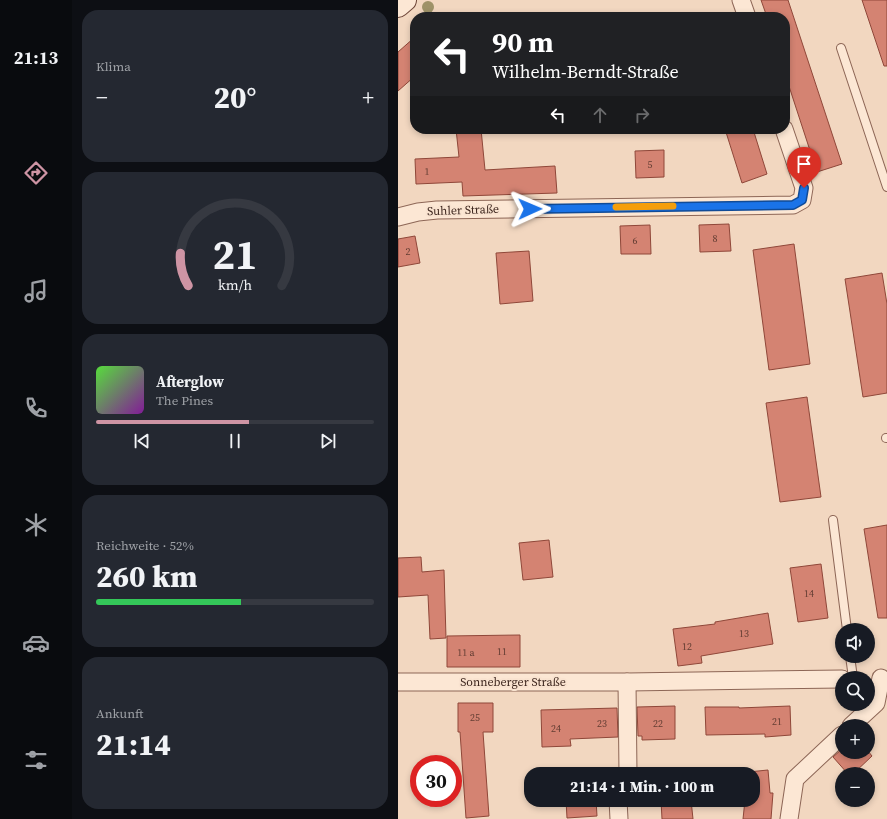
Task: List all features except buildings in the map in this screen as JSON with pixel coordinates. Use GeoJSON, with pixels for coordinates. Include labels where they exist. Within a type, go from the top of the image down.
{"type":"FeatureCollection","features":[{"type":"Feature","properties":{"kind":"street"},"geometry":{"type":"LineString","coordinates":[[398,6],[405,0]]}},
{"type":"Feature","properties":{"kind":"street"},"geometry":{"type":"LineString","coordinates":[[741,0],[745,12]]}},
{"type":"Feature","properties":{"kind":"street","name":"Suhler Straße"},"geometry":{"type":"LineString","coordinates":[[398,216],[437,210],[793,205],[802,200],[804,188],[786,134]]}},
{"type":"Feature","properties":{"kind":"street"},"geometry":{"type":"LineString","coordinates":[[859,719],[876,703],[879,678]]}},
{"type":"Feature","properties":{"kind":"street","name":"Sonneberger Straße"},"geometry":{"type":"LineString","coordinates":[[398,682],[627,682],[835,679]]}},
{"type":"Feature","properties":{"kind":"street"},"geometry":{"type":"LineString","coordinates":[[627,682],[628,767]]}},
{"type":"Feature","properties":{"kind":"street"},"geometry":{"type":"LineString","coordinates":[[789,819],[795,779],[835,742]]}},
{"type":"Feature","properties":{"kind":"street"},"geometry":{"type":"LineString","coordinates":[[618,807],[619,819]]}},
{"type":"Feature","properties":{"kind":"lane"},"geometry":{"type":"LineString","coordinates":[[841,48],[887,187]]}},
{"type":"Feature","properties":{"kind":"lane"},"geometry":{"type":"LineString","coordinates":[[833,520],[846,623]]}},
{"type":"Feature","properties":{"kind":"slow traffic"},"geometry":{"type":"LineString","coordinates":[[616,207],[673,206]]}},
{"type":"Feature","properties":{"kind":"route"},"geometry":{"type":"LineString","coordinates":[[530,209],[793,205],[802,200],[804,188]]}}]}
